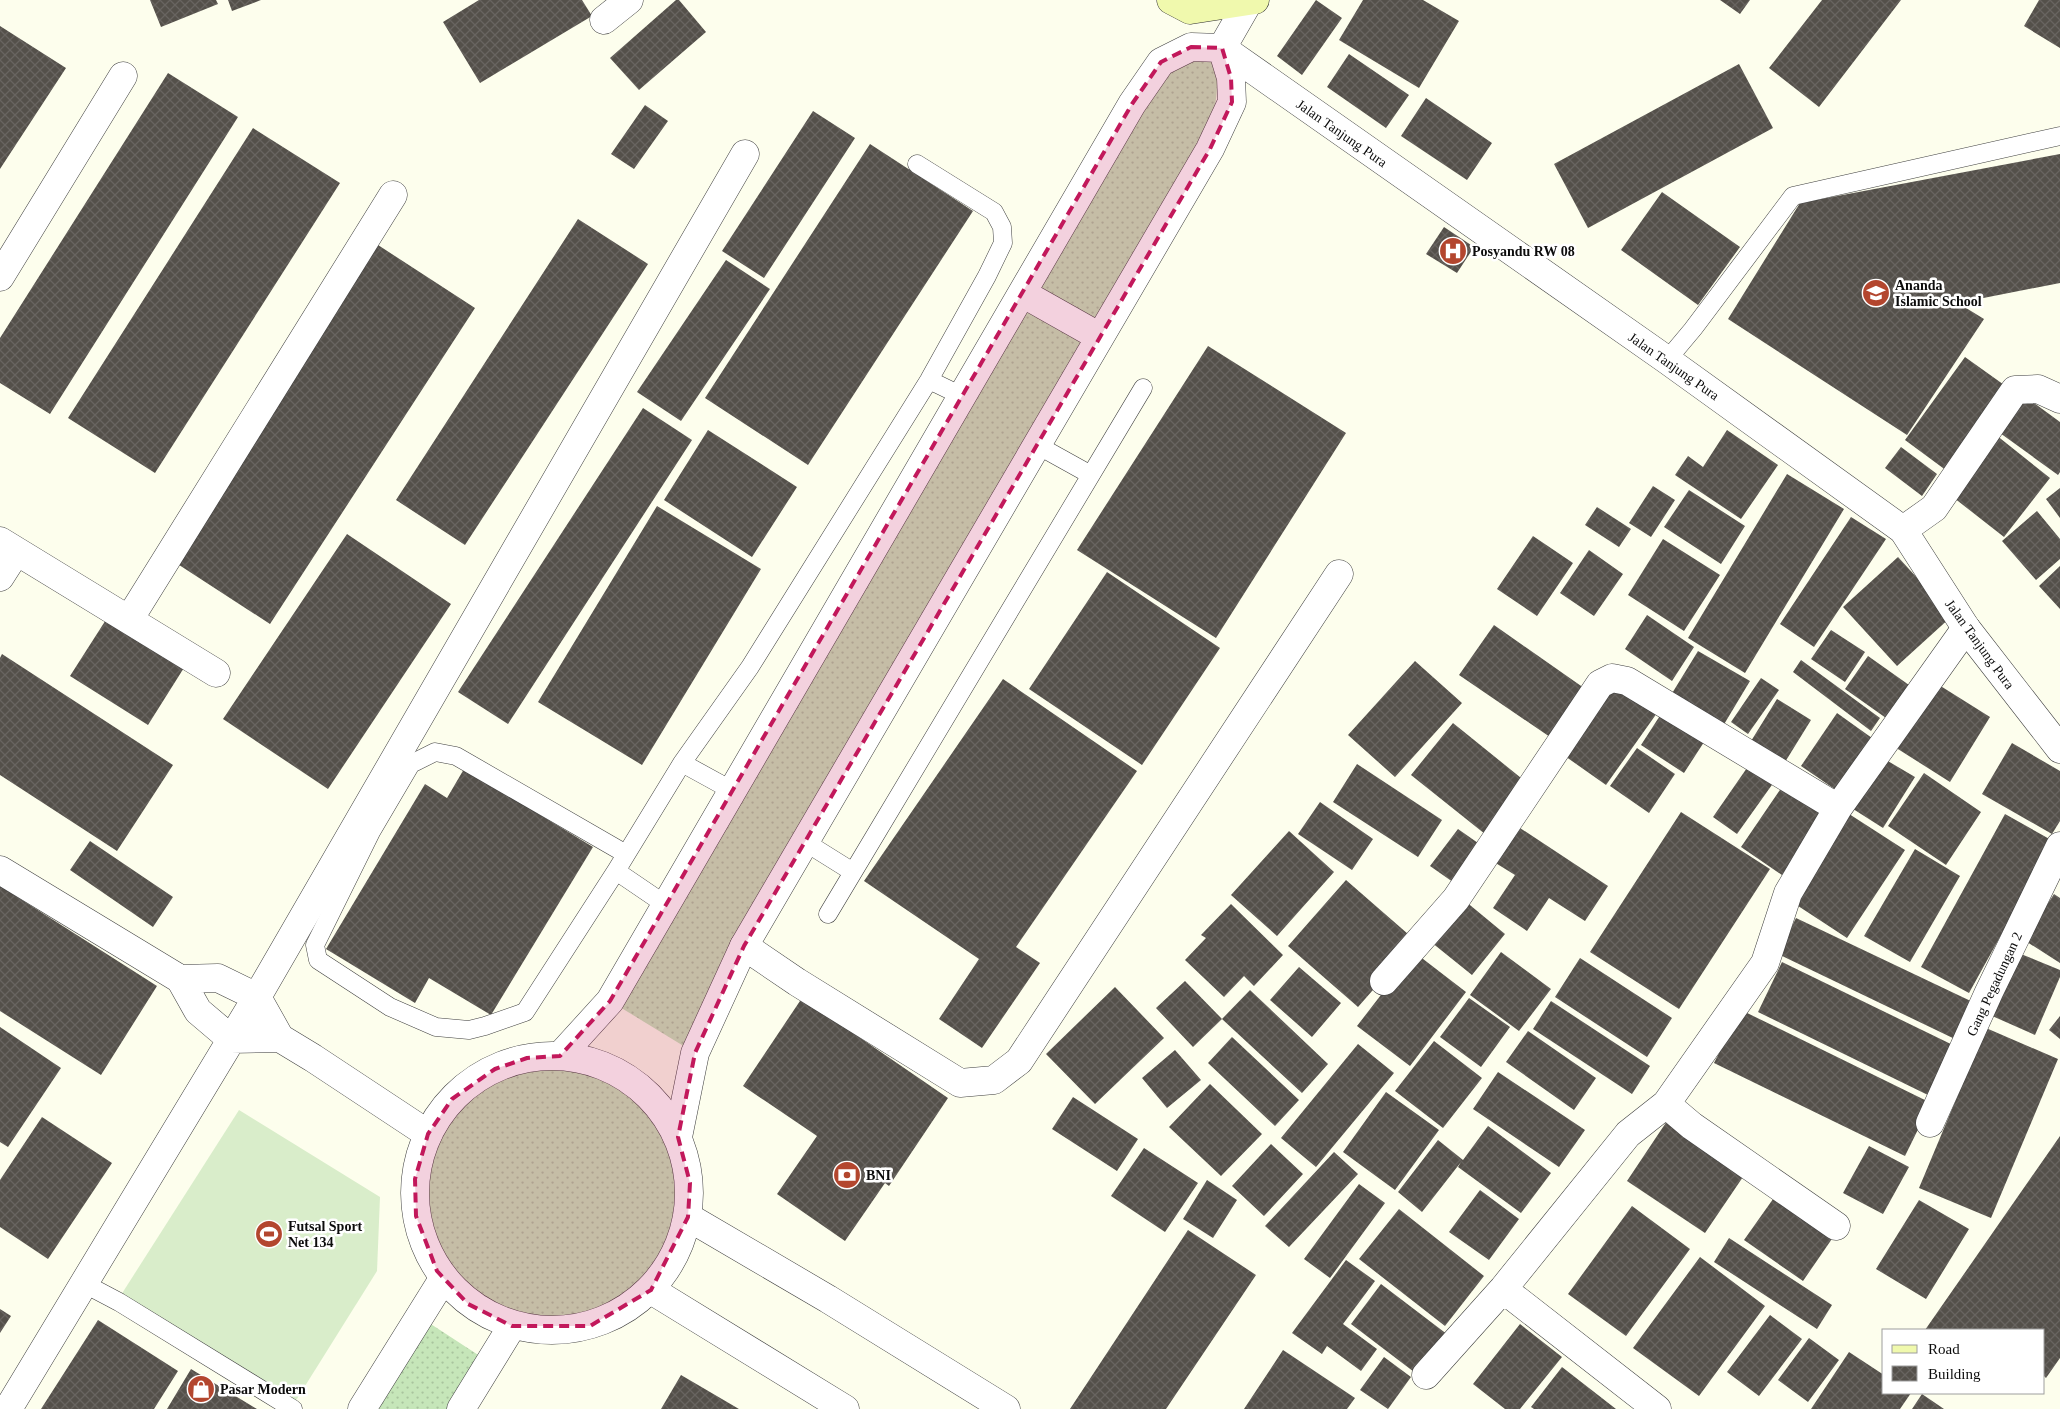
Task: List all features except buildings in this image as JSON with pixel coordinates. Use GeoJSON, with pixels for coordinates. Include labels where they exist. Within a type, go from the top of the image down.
{"type":"FeatureCollection","features":[{"type":"Feature","properties":{"kind":"main road"},"geometry":{"type":"LineString","coordinates":[[1171,0],[1190,10],[1252,1]]}},
{"type":"Feature","properties":{"kind":"street"},"geometry":{"type":"LineString","coordinates":[[604,20],[629,0]]}},
{"type":"Feature","properties":{"kind":"street"},"geometry":{"type":"LineString","coordinates":[[678,1137],[695,1053],[744,946],[1210,149],[1232,102],[1231,78],[1222,48],[1252,1]]}},
{"type":"Feature","properties":{"kind":"street"},"geometry":{"type":"LineString","coordinates":[[560,1056],[610,1001],[1132,104],[1161,62],[1191,47],[1222,48]]}},
{"type":"Feature","properties":{"kind":"street","name":"Jalan Tanjung Pura"},"geometry":{"type":"LineString","coordinates":[[1222,48],[1667,360],[1903,530],[1966,628],[2060,749]]}},
{"type":"Feature","properties":{"kind":"street"},"geometry":{"type":"LineString","coordinates":[[0,277],[123,76]]}},
{"type":"Feature","properties":{"kind":"street"},"geometry":{"type":"LineString","coordinates":[[8,1409],[257,997],[744,154]]}},
{"type":"Feature","properties":{"kind":"street"},"geometry":{"type":"LineString","coordinates":[[130,618],[393,196]]}},
{"type":"Feature","properties":{"kind":"street"},"geometry":{"type":"LineString","coordinates":[[1022,293],[1100,337]]}},
{"type":"Feature","properties":{"kind":"street"},"geometry":{"type":"LineString","coordinates":[[1903,530],[1934,508],[2014,390],[2038,389],[2060,399]]}},
{"type":"Feature","properties":{"kind":"street"},"geometry":{"type":"LineString","coordinates":[[0,577],[8,546],[130,618],[216,673]]}},
{"type":"Feature","properties":{"kind":"street"},"geometry":{"type":"LineString","coordinates":[[744,946],[797,982],[960,1083],[994,1080],[1018,1060],[1339,574]]}},
{"type":"Feature","properties":{"kind":"street"},"geometry":{"type":"LineString","coordinates":[[1426,1375],[1503,1289],[1628,1134],[1666,1104],[1764,963],[1788,893],[1838,808],[1966,628]]}},
{"type":"Feature","properties":{"kind":"street"},"geometry":{"type":"LineString","coordinates":[[1384,981],[1456,899],[1600,684],[1612,678],[1627,681],[1838,808]]}},
{"type":"Feature","properties":{"kind":"street","name":"Gang Pegadungan 2"},"geometry":{"type":"LineString","coordinates":[[1930,1123],[1989,992],[2060,846]]}},
{"type":"Feature","properties":{"kind":"street"},"geometry":{"type":"LineString","coordinates":[[0,870],[180,979],[198,1011],[231,1039],[280,1038]]}},
{"type":"Feature","properties":{"kind":"street"},"geometry":{"type":"LineString","coordinates":[[180,979],[218,978],[257,997],[280,1038],[428,1134]]}},
{"type":"Feature","properties":{"kind":"street"},"geometry":{"type":"LineString","coordinates":[[560,1056],[581,1058],[621,1073],[649,1094],[678,1137],[690,1183],[688,1217],[651,1290],[590,1326],[512,1326],[488,1316],[468,1304],[443,1279],[422,1240],[416,1216],[415,1179],[428,1134],[452,1099],[495,1068],[528,1058],[560,1056]]}},
{"type":"Feature","properties":{"kind":"street"},"geometry":{"type":"LineString","coordinates":[[1666,1104],[1692,1126],[1836,1226]]}},
{"type":"Feature","properties":{"kind":"street"},"geometry":{"type":"LineString","coordinates":[[688,1217],[828,1299],[1006,1409]]}},
{"type":"Feature","properties":{"kind":"street"},"geometry":{"type":"LineString","coordinates":[[362,1409],[443,1279]]}},
{"type":"Feature","properties":{"kind":"street"},"geometry":{"type":"LineString","coordinates":[[1503,1289],[1657,1409]]}},
{"type":"Feature","properties":{"kind":"street"},"geometry":{"type":"LineString","coordinates":[[651,1290],[845,1409]]}},
{"type":"Feature","properties":{"kind":"street"},"geometry":{"type":"LineString","coordinates":[[461,1409],[512,1326]]}},
{"type":"Feature","properties":{"kind":"lane"},"geometry":{"type":"LineString","coordinates":[[1667,360],[1693,329],[1793,196],[2060,136]]}},
{"type":"Feature","properties":{"kind":"lane"},"geometry":{"type":"LineString","coordinates":[[626,854],[456,756],[435,752],[411,764],[371,832],[315,946],[318,960],[390,1007],[436,1028],[468,1030],[525,1012],[616,871],[682,763],[750,667],[929,380],[988,276],[1003,243],[1002,227],[994,212],[917,164]]}},
{"type":"Feature","properties":{"kind":"lane"},"geometry":{"type":"LineString","coordinates":[[929,380],[962,396]]}},
{"type":"Feature","properties":{"kind":"lane"},"geometry":{"type":"LineString","coordinates":[[828,914],[1143,388]]}},
{"type":"Feature","properties":{"kind":"lane"},"geometry":{"type":"LineString","coordinates":[[1037,445],[1091,475]]}},
{"type":"Feature","properties":{"kind":"lane"},"geometry":{"type":"LineString","coordinates":[[682,763],[732,791]]}},
{"type":"Feature","properties":{"kind":"lane"},"geometry":{"type":"LineString","coordinates":[[805,842],[853,872]]}},
{"type":"Feature","properties":{"kind":"lane"},"geometry":{"type":"LineString","coordinates":[[616,871],[666,905]]}},
{"type":"Feature","properties":{"kind":"lane"},"geometry":{"type":"LineString","coordinates":[[83,1284],[118,1302],[293,1409]]}},
{"type":"Feature","properties":{"kind":"highlighted area"},"geometry":{"type":"Polygon","coordinates":[[[1191,47],[1222,48],[1231,78],[1232,102],[1210,149],[744,946],[695,1053],[678,1137],[690,1183],[688,1217],[651,1290],[590,1326],[512,1326],[468,1304],[437,1271],[416,1216],[415,1179],[428,1134],[452,1099],[495,1069],[527,1058],[560,1056],[610,1001],[1132,104],[1161,62],[1191,47]]]}},
{"type":"Feature","properties":{"kind":"green space"},"geometry":{"type":"Polygon","coordinates":[[[1222,48],[1210,149],[695,1053],[610,1001],[1161,62],[1222,48]]]}},
{"type":"Feature","properties":{"kind":"green space"},"geometry":{"type":"Polygon","coordinates":[[[538,1057],[564,1057],[591,1062],[615,1073],[638,1088],[656,1106],[671,1129],[682,1153],[687,1180],[685,1220],[677,1245],[656,1280],[638,1298],[615,1313],[591,1324],[564,1329],[538,1329],[511,1324],[487,1313],[464,1298],[446,1280],[431,1257],[420,1233],[415,1206],[415,1180],[420,1153],[431,1129],[446,1106],[464,1088],[487,1073],[511,1062],[538,1057]]]}},
{"type":"Feature","properties":{"kind":"green space","name":"Futsal Sport Net 134"},"geometry":{"type":"Polygon","coordinates":[[[239,1110],[380,1197],[377,1271],[295,1402],[121,1295],[239,1110]]]}},
{"type":"Feature","properties":{"kind":"green space"},"geometry":{"type":"Polygon","coordinates":[[[420,1317],[489,1362],[461,1409],[362,1409],[420,1317]]]}},
{"type":"Feature","properties":{"kind":"place","name":"Posyandu RW 08"},"geometry":{"type":"Point","coordinates":[1453,251]}},
{"type":"Feature","properties":{"kind":"place","name":"Ananda Islamic School"},"geometry":{"type":"Point","coordinates":[1876,293]}},
{"type":"Feature","properties":{"kind":"place","name":"BNI"},"geometry":{"type":"Point","coordinates":[847,1175]}},
{"type":"Feature","properties":{"kind":"place","name":"Futsal Sport Net 134"},"geometry":{"type":"Point","coordinates":[269,1234]}},
{"type":"Feature","properties":{"kind":"place","name":"Pasar Modern"},"geometry":{"type":"Point","coordinates":[201,1389]}}]}
